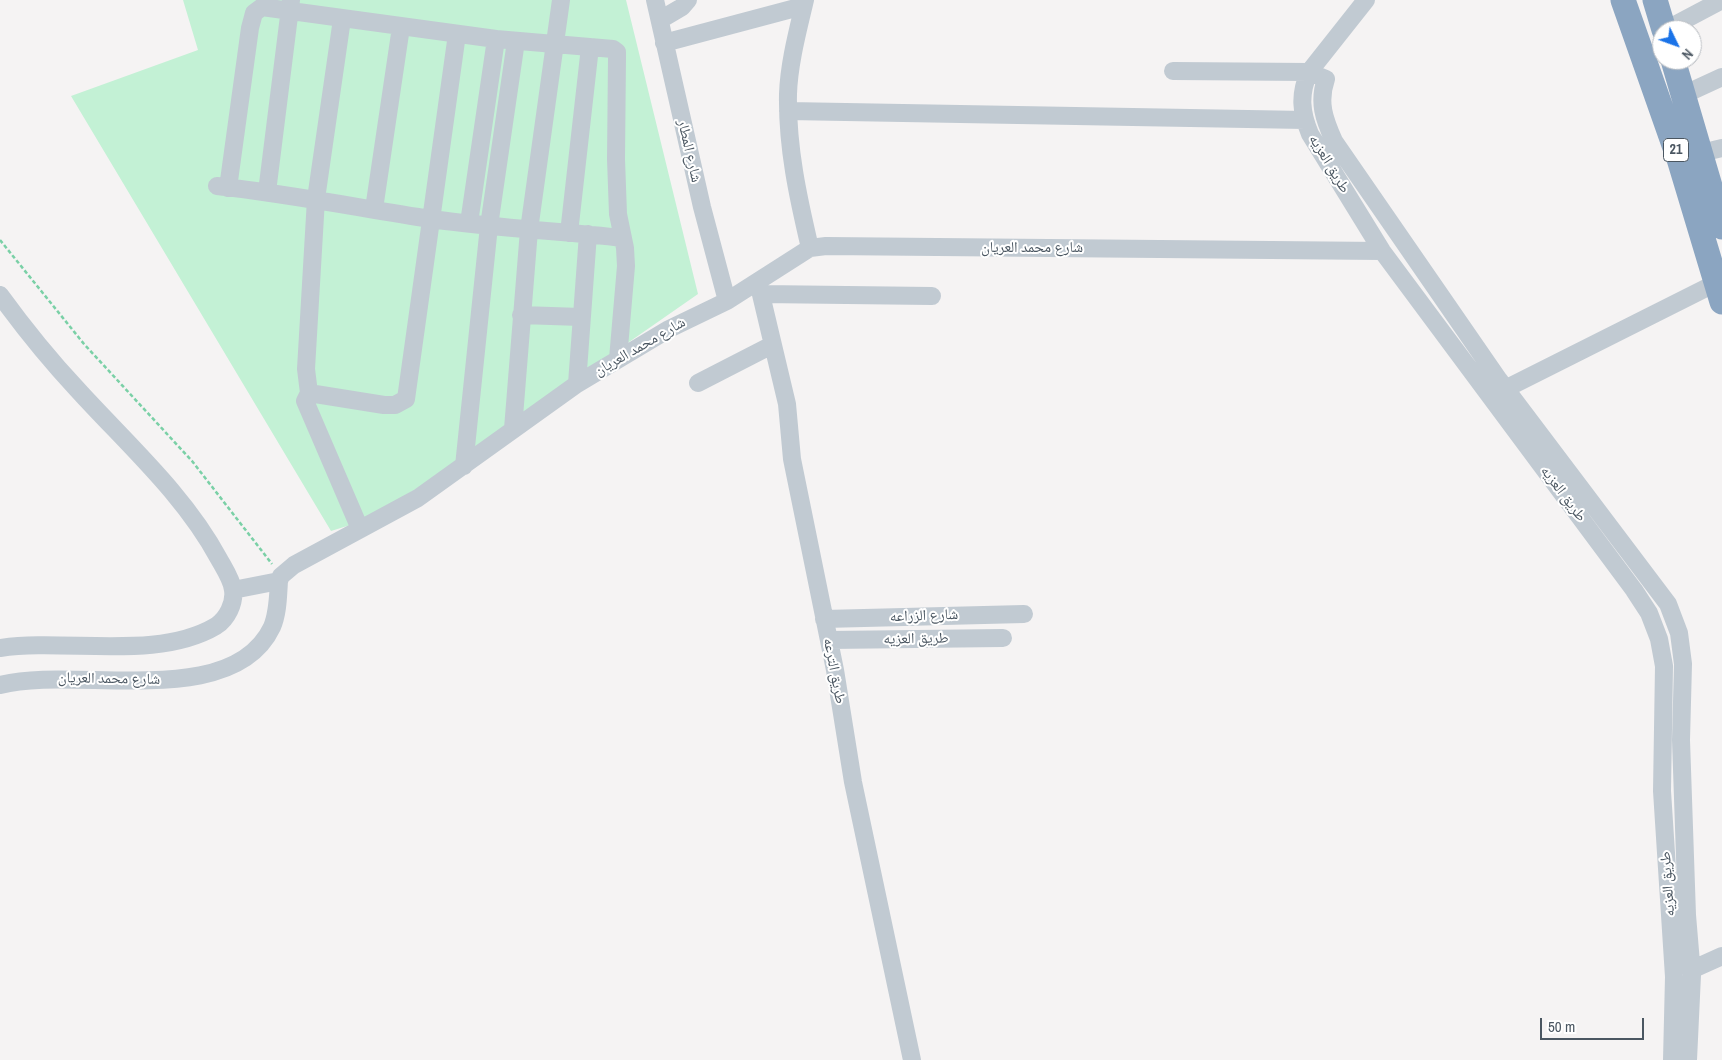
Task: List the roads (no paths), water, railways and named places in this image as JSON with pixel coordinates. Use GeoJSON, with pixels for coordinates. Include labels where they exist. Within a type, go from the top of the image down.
{"type":"FeatureCollection","features":[{"type":"Feature","properties":{"kind":"highway","name":"21"},"geometry":{"type":"LineString","coordinates":[[1623,0],[1679,159],[1719,293]]}},
{"type":"Feature","properties":{"kind":"highway"},"geometry":{"type":"LineString","coordinates":[[1655,0],[1664,20]]}},
{"type":"Feature","properties":{"kind":"highway","name":"21"},"geometry":{"type":"LineString","coordinates":[[1676,70],[1683,95],[1711,151],[1720,214]]}},
{"type":"Feature","properties":{"kind":"street"},"geometry":{"type":"LineString","coordinates":[[513,429],[520,315],[529,230],[562,0]]}},
{"type":"Feature","properties":{"kind":"street","name":"شارع المطار"},"geometry":{"type":"LineString","coordinates":[[655,0],[727,301]]}},
{"type":"Feature","properties":{"kind":"street"},"geometry":{"type":"LineString","coordinates":[[660,20],[682,7],[688,0]]}},
{"type":"Feature","properties":{"kind":"street","name":"طريق العزيه"},"geometry":{"type":"LineString","coordinates":[[1366,0],[1309,72],[1304,84],[1301,102],[1310,134],[1382,251],[1634,590],[1649,613],[1659,639],[1664,666],[1662,791],[1686,974],[1672,1060]]}},
{"type":"Feature","properties":{"kind":"street"},"geometry":{"type":"LineString","coordinates":[[1683,20],[1722,0]]}},
{"type":"Feature","properties":{"kind":"street"},"geometry":{"type":"LineString","coordinates":[[664,43],[804,3],[791,70],[788,111],[791,159],[810,248]]}},
{"type":"Feature","properties":{"kind":"street"},"geometry":{"type":"LineString","coordinates":[[267,192],[290,6]]}},
{"type":"Feature","properties":{"kind":"street"},"geometry":{"type":"LineString","coordinates":[[618,359],[626,266],[623,238],[618,214],[616,159],[617,52],[609,48],[496,39],[342,19],[290,6],[262,7],[254,14],[222,187],[316,199],[432,219],[623,238]]}},
{"type":"Feature","properties":{"kind":"street"},"geometry":{"type":"LineString","coordinates":[[342,19],[316,199],[306,369],[309,393],[305,402],[360,529]]}},
{"type":"Feature","properties":{"kind":"street"},"geometry":{"type":"LineString","coordinates":[[374,209],[401,27]]}},
{"type":"Feature","properties":{"kind":"street"},"geometry":{"type":"LineString","coordinates":[[309,393],[384,405],[395,405],[406,399],[457,34]]}},
{"type":"Feature","properties":{"kind":"street"},"geometry":{"type":"LineString","coordinates":[[469,223],[496,39]]}},
{"type":"Feature","properties":{"kind":"street"},"geometry":{"type":"LineString","coordinates":[[464,466],[489,226],[516,41]]}},
{"type":"Feature","properties":{"kind":"street"},"geometry":{"type":"LineString","coordinates":[[569,233],[590,47]]}},
{"type":"Feature","properties":{"kind":"street"},"geometry":{"type":"LineString","coordinates":[[1173,71],[1309,72]]}},
{"type":"Feature","properties":{"kind":"street","name":"طريق العزيه"},"geometry":{"type":"LineString","coordinates":[[1309,72],[1326,79],[1321,92],[1321,106],[1325,122],[1334,141],[1506,389],[1668,604],[1679,633],[1683,664],[1681,740],[1687,915],[1688,1060]]}},
{"type":"Feature","properties":{"kind":"street"},"geometry":{"type":"LineString","coordinates":[[1683,95],[1722,77]]}},
{"type":"Feature","properties":{"kind":"street"},"geometry":{"type":"LineString","coordinates":[[788,111],[1305,120]]}},
{"type":"Feature","properties":{"kind":"street"},"geometry":{"type":"LineString","coordinates":[[577,384],[588,234]]}},
{"type":"Feature","properties":{"kind":"street","name":"شارع محمد العريان"},"geometry":{"type":"LineString","coordinates":[[0,685],[45,678],[148,682],[176,679],[224,667],[244,658],[267,636],[275,619],[277,580],[306,556],[418,498],[577,384],[669,329],[759,288],[810,248],[826,246],[1382,251]]}},
{"type":"Feature","properties":{"kind":"street"},"geometry":{"type":"LineString","coordinates":[[759,288],[932,296]]}},
{"type":"Feature","properties":{"kind":"street","name":"طريق الترعه"},"geometry":{"type":"LineString","coordinates":[[759,288],[787,404],[792,459],[829,640],[853,782],[912,1060]]}},
{"type":"Feature","properties":{"kind":"street"},"geometry":{"type":"LineString","coordinates":[[1489,397],[1719,293]]}},
{"type":"Feature","properties":{"kind":"street"},"geometry":{"type":"LineString","coordinates":[[0,295],[55,364],[189,512],[239,589]]}},
{"type":"Feature","properties":{"kind":"street"},"geometry":{"type":"LineString","coordinates":[[520,315],[581,317]]}},
{"type":"Feature","properties":{"kind":"street"},"geometry":{"type":"LineString","coordinates":[[698,383],[772,345]]}},
{"type":"Feature","properties":{"kind":"street"},"geometry":{"type":"LineString","coordinates":[[239,589],[277,580]]}},
{"type":"Feature","properties":{"kind":"street"},"geometry":{"type":"LineString","coordinates":[[0,648],[49,643],[144,646],[183,639],[218,625],[228,614],[239,589]]}},
{"type":"Feature","properties":{"kind":"street","name":"شارع الزراعه"},"geometry":{"type":"LineString","coordinates":[[824,620],[1024,614]]}},
{"type":"Feature","properties":{"kind":"street","name":"طريق العزيه"},"geometry":{"type":"LineString","coordinates":[[829,640],[1003,638]]}},
{"type":"Feature","properties":{"kind":"street"},"geometry":{"type":"LineString","coordinates":[[1686,974],[1722,956]]}}]}
